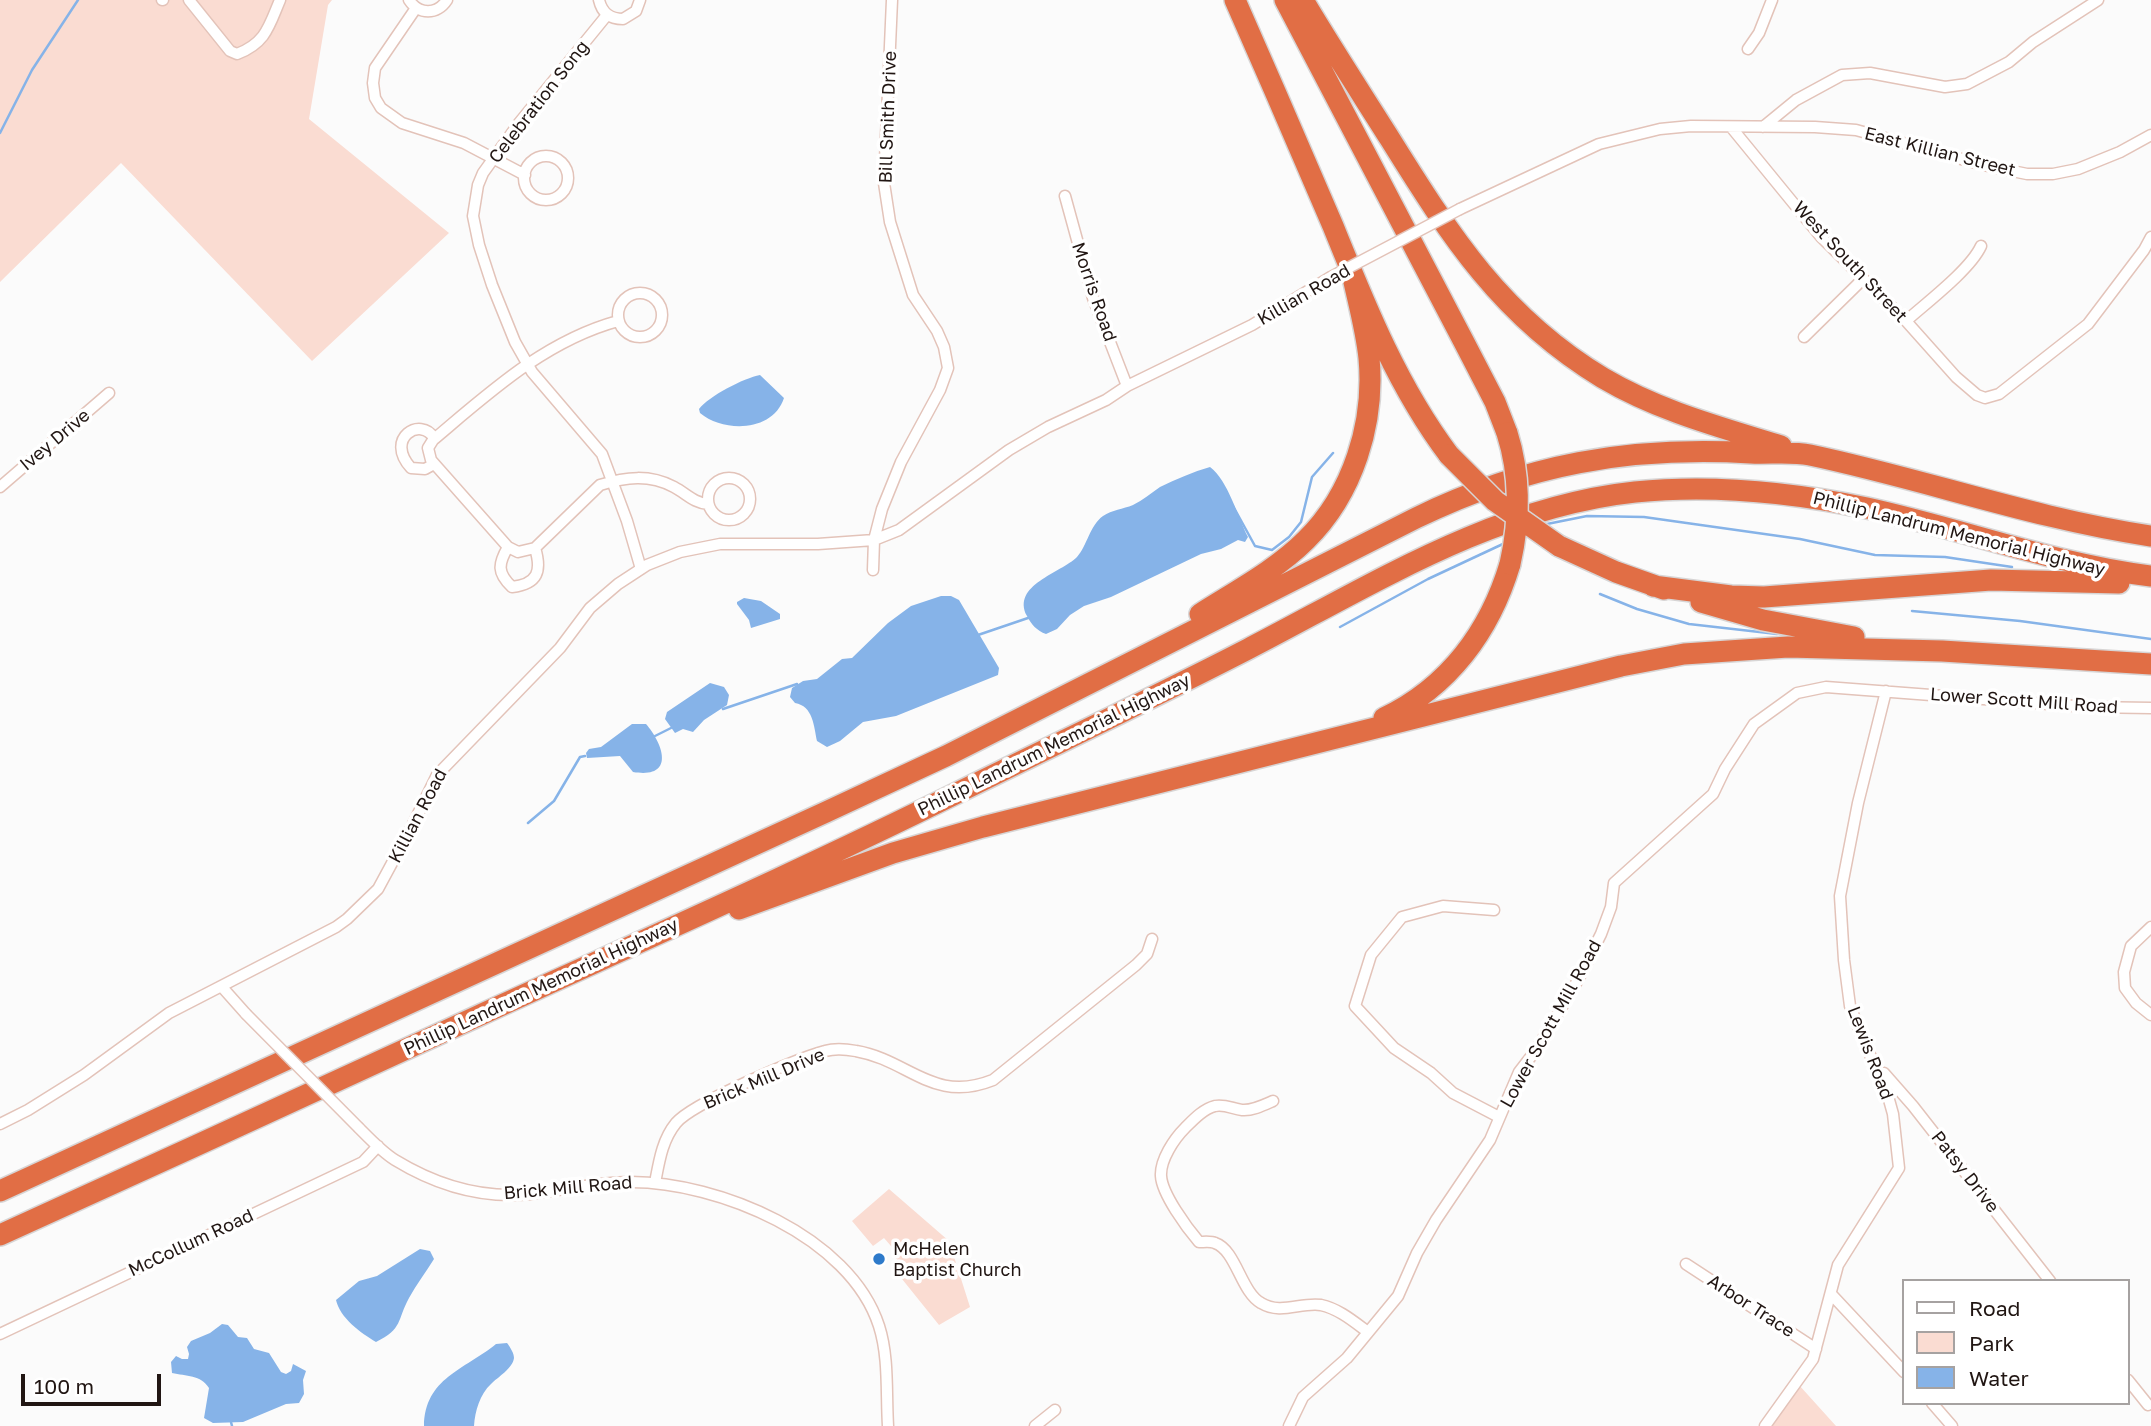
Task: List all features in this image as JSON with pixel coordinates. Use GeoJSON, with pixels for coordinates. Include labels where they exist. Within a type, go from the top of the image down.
{"type":"FeatureCollection","features":[{"type":"Feature","properties":{"kind":"highway"},"geometry":{"type":"LineString","coordinates":[[1235,0],[1352,274],[1409,394],[1449,455],[1502,507],[1559,546],[1653,586],[1803,630],[1942,651]]}},
{"type":"Feature","properties":{"kind":"highway"},"geometry":{"type":"LineString","coordinates":[[1285,0],[1495,402],[1516,466],[1517,525],[1510,564],[1490,615],[1460,660],[1417,699],[1357,731]]}},
{"type":"Feature","properties":{"kind":"highway"},"geometry":{"type":"LineString","coordinates":[[1303,0],[1458,245],[1525,320],[1578,361],[1636,395],[1702,422],[1807,454],[2048,516],[2151,536]]}},
{"type":"Feature","properties":{"kind":"highway"},"geometry":{"type":"LineString","coordinates":[[1095,680],[1279,564],[1316,529],[1336,501],[1359,452],[1369,398],[1366,341],[1352,274]]}},
{"type":"Feature","properties":{"kind":"highway"},"geometry":{"type":"LineString","coordinates":[[0,1191],[946,756],[1416,518],[1496,483],[1567,464],[1650,453],[1712,451],[1807,454]]}},
{"type":"Feature","properties":{"kind":"highway","name":"Phillip Landrum Memorial Highway"},"geometry":{"type":"LineString","coordinates":[[0,1236],[946,799],[1467,537],[1551,508],[1614,495],[1664,489],[1723,488],[1789,494],[1871,509],[2109,571],[2151,576]]}},
{"type":"Feature","properties":{"kind":"highway"},"geometry":{"type":"LineString","coordinates":[[1653,586],[1731,596],[1764,597],[1991,580],[2151,583]]}},
{"type":"Feature","properties":{"kind":"highway"},"geometry":{"type":"LineString","coordinates":[[629,947],[893,853],[983,827],[1620,666],[1684,654],[1788,647],[1942,651],[2151,664]]}},
{"type":"Feature","properties":{"kind":"street"},"geometry":{"type":"LineString","coordinates":[[188,0],[230,51],[237,54],[254,45],[268,32],[279,0]]}},
{"type":"Feature","properties":{"kind":"street"},"geometry":{"type":"LineString","coordinates":[[447,0],[435,11],[428,12],[412,4],[375,68],[375,98],[381,108],[402,123],[464,143],[525,175]]}},
{"type":"Feature","properties":{"kind":"street"},"geometry":{"type":"LineString","coordinates":[[599,0],[607,15],[615,19],[630,16],[640,0]]}},
{"type":"Feature","properties":{"kind":"street","name":"Bill Smith Drive"},"geometry":{"type":"LineString","coordinates":[[874,540],[881,509],[901,462],[940,390],[947,368],[944,347],[937,331],[913,295],[890,222],[884,183],[892,0]]}},
{"type":"Feature","properties":{"kind":"street"},"geometry":{"type":"LineString","coordinates":[[1763,127],[1796,100],[1842,75],[1870,73],[1945,87],[1967,84],[2008,62],[2033,42],[2098,0]]}},
{"type":"Feature","properties":{"kind":"street"},"geometry":{"type":"LineString","coordinates":[[1748,49],[1759,33],[1770,1]]}},
{"type":"Feature","properties":{"kind":"street","name":"Celebration Song"},"geometry":{"type":"LineString","coordinates":[[607,15],[519,123],[493,160],[478,185],[472,216],[492,285],[515,342],[549,393],[602,454],[641,569]]}},
{"type":"Feature","properties":{"kind":"street","name":"Killian Road"},"geometry":{"type":"LineString","coordinates":[[0,1124],[84,1075],[169,1013],[336,927],[365,905],[388,873],[437,775],[448,761],[559,648],[590,608],[618,583],[641,569],[680,552],[720,544],[818,544],[874,540],[899,530],[918,518],[1009,450],[1048,427],[1252,325],[1329,278],[1460,209],[1573,155],[1624,137],[1679,127],[1763,127]]}},
{"type":"Feature","properties":{"kind":"street","name":"West South Street"},"geometry":{"type":"LineString","coordinates":[[1731,127],[1821,237],[1906,321],[1956,377],[1985,398],[1999,394],[2088,324],[2147,253]]}},
{"type":"Feature","properties":{"kind":"street","name":"East Killian Street"},"geometry":{"type":"LineString","coordinates":[[1763,127],[1856,130],[1983,165],[2027,174],[2053,174],[2078,169],[2120,152],[2151,135]]}},
{"type":"Feature","properties":{"kind":"street"},"geometry":{"type":"LineString","coordinates":[[545,156],[561,162],[568,178],[562,193],[547,200],[531,194],[526,187],[525,175],[530,163],[545,156]]}},
{"type":"Feature","properties":{"kind":"street","name":"Morris Road"},"geometry":{"type":"LineString","coordinates":[[1065,196],[1093,298],[1127,386]]}},
{"type":"Feature","properties":{"kind":"street"},"geometry":{"type":"LineString","coordinates":[[2147,253],[2151,237]]}},
{"type":"Feature","properties":{"kind":"street"},"geometry":{"type":"LineString","coordinates":[[1906,321],[1963,270],[1981,246]]}},
{"type":"Feature","properties":{"kind":"street"},"geometry":{"type":"LineString","coordinates":[[1804,337],[1863,279]]}},
{"type":"Feature","properties":{"kind":"street"},"geometry":{"type":"LineString","coordinates":[[636,293],[651,296],[662,314],[658,328],[640,338],[626,333],[618,321],[619,306],[629,295],[636,293]]}},
{"type":"Feature","properties":{"kind":"street"},"geometry":{"type":"LineString","coordinates":[[431,443],[506,378],[561,342],[594,327],[618,321]]}},
{"type":"Feature","properties":{"kind":"street","name":"Ivey Drive"},"geometry":{"type":"LineString","coordinates":[[0,487],[109,393]]}},
{"type":"Feature","properties":{"kind":"street"},"geometry":{"type":"LineString","coordinates":[[434,464],[425,470],[411,468],[401,456],[403,439],[415,430],[424,429],[431,432],[428,454],[434,464],[508,547],[518,552],[535,548],[600,485],[613,481],[638,477],[655,479],[675,488],[697,503],[708,504],[718,518],[734,520],[747,511],[750,495],[740,481],[724,478],[711,488],[708,504]]}},
{"type":"Feature","properties":{"kind":"street"},"geometry":{"type":"LineString","coordinates":[[873,570],[874,540]]}},
{"type":"Feature","properties":{"kind":"street"},"geometry":{"type":"LineString","coordinates":[[508,547],[500,564],[502,578],[512,587],[525,585],[535,576],[539,561],[535,548]]}},
{"type":"Feature","properties":{"kind":"street","name":"Lower Scott Mill Road"},"geometry":{"type":"LineString","coordinates":[[1289,1426],[1303,1396],[1336,1370],[1398,1296],[1423,1242],[1490,1140],[1519,1072],[1536,1050],[1578,980],[1601,934],[1611,907],[1615,883],[1713,794],[1725,769],[1754,724],[1797,693],[1826,687],[2088,707],[2151,708]]}},
{"type":"Feature","properties":{"kind":"street","name":"Lewis Road"},"geometry":{"type":"LineString","coordinates":[[1765,1426],[1813,1359],[1838,1265],[1899,1168],[1893,1114],[1877,1066],[1850,1006],[1840,896],[1858,803],[1886,691]]}},
{"type":"Feature","properties":{"kind":"street"},"geometry":{"type":"LineString","coordinates":[[1494,910],[1443,906],[1402,918],[1371,954],[1355,1006],[1394,1048],[1431,1073],[1453,1093],[1499,1117]]}},
{"type":"Feature","properties":{"kind":"street"},"geometry":{"type":"LineString","coordinates":[[2151,927],[2131,946],[2124,972],[2125,988],[2136,1003],[2151,1015]]}},
{"type":"Feature","properties":{"kind":"street","name":"Brick Mill Drive"},"geometry":{"type":"LineString","coordinates":[[655,1183],[661,1151],[668,1134],[677,1122],[692,1110],[758,1078],[825,1051],[842,1049],[860,1052],[929,1082],[956,1088],[978,1086],[993,1080],[1136,965],[1147,954],[1152,939]]}},
{"type":"Feature","properties":{"kind":"street","name":"Brick Mill Road"},"geometry":{"type":"LineString","coordinates":[[222,987],[378,1146],[393,1159],[439,1182],[474,1192],[506,1195],[614,1182],[655,1183],[703,1191],[749,1207],[813,1241],[837,1262],[862,1293],[879,1327],[885,1363],[887,1426]]}},
{"type":"Feature","properties":{"kind":"street","name":"Patsy Drive"},"geometry":{"type":"LineString","coordinates":[[1877,1066],[1913,1106],[2048,1279]]}},
{"type":"Feature","properties":{"kind":"street"},"geometry":{"type":"LineString","coordinates":[[1273,1101],[1244,1110],[1215,1106],[1199,1115],[1181,1132],[1167,1154],[1161,1177],[1171,1203],[1186,1227],[1199,1241],[1215,1242],[1224,1248],[1249,1291],[1260,1303],[1279,1309],[1317,1304],[1336,1309],[1368,1332]]}},
{"type":"Feature","properties":{"kind":"street","name":"McCollum Road"},"geometry":{"type":"LineString","coordinates":[[0,1334],[363,1162],[378,1146]]}},
{"type":"Feature","properties":{"kind":"street","name":"Arbor Trace"},"geometry":{"type":"LineString","coordinates":[[1686,1264],[1816,1349]]}},
{"type":"Feature","properties":{"kind":"street"},"geometry":{"type":"LineString","coordinates":[[1831,1294],[1902,1370]]}},
{"type":"Feature","properties":{"kind":"street"},"geometry":{"type":"LineString","coordinates":[[2130,1382],[2148,1405]]}},
{"type":"Feature","properties":{"kind":"street"},"geometry":{"type":"LineString","coordinates":[[1934,1405],[1952,1426]]}},
{"type":"Feature","properties":{"kind":"street"},"geometry":{"type":"LineString","coordinates":[[1035,1426],[1055,1410]]}},
{"type":"Feature","properties":{"kind":"green space"},"geometry":{"type":"Polygon","coordinates":[[[0,0],[332,0],[328,5],[309,119],[449,233],[312,361],[121,163],[0,282],[0,0]]]}},
{"type":"Feature","properties":{"kind":"green space"},"geometry":{"type":"Polygon","coordinates":[[[889,1189],[949,1241],[970,1307],[939,1325],[898,1274],[903,1267],[894,1256],[897,1253],[884,1238],[873,1246],[852,1221],[889,1189]]]}},
{"type":"Feature","properties":{"kind":"green space"},"geometry":{"type":"Polygon","coordinates":[[[1799,1385],[1836,1426],[1769,1426],[1799,1385]]]}},
{"type":"Feature","properties":{"kind":"water"},"geometry":{"type":"Polygon","coordinates":[[[760,375],[784,398],[770,418],[747,426],[734,426],[722,424],[700,413],[699,409],[718,393],[760,375]]]}},
{"type":"Feature","properties":{"kind":"water"},"geometry":{"type":"Polygon","coordinates":[[[1210,467],[1222,481],[1232,500],[1248,537],[1245,542],[1238,540],[1221,549],[1201,554],[1111,597],[1084,606],[1070,615],[1057,629],[1046,634],[1032,624],[1024,605],[1026,596],[1040,581],[1077,557],[1103,516],[1133,505],[1166,484],[1210,467]]]}},
{"type":"Feature","properties":{"kind":"water"},"geometry":{"type":"Polygon","coordinates":[[[941,596],[951,596],[959,600],[999,668],[998,675],[896,716],[863,722],[840,741],[827,747],[817,741],[809,712],[790,697],[792,688],[803,681],[817,679],[842,659],[852,658],[888,623],[911,606],[941,596]]]}},
{"type":"Feature","properties":{"kind":"water"},"geometry":{"type":"Polygon","coordinates":[[[744,598],[761,601],[780,614],[780,619],[751,628],[749,620],[737,604],[744,598]]]}},
{"type":"Feature","properties":{"kind":"water"},"geometry":{"type":"Polygon","coordinates":[[[710,683],[724,687],[729,695],[727,705],[704,720],[693,732],[683,729],[675,733],[665,719],[667,712],[710,683]]]}},
{"type":"Feature","properties":{"kind":"water"},"geometry":{"type":"Polygon","coordinates":[[[632,724],[646,724],[657,741],[662,759],[655,770],[646,773],[633,772],[620,756],[587,758],[589,749],[601,747],[632,724]]]}},
{"type":"Feature","properties":{"kind":"water"},"geometry":{"type":"Polygon","coordinates":[[[420,1249],[430,1251],[434,1259],[409,1298],[395,1328],[376,1342],[346,1319],[336,1300],[359,1281],[377,1276],[420,1249]]]}},
{"type":"Feature","properties":{"kind":"water"},"geometry":{"type":"Polygon","coordinates":[[[222,1324],[228,1325],[238,1337],[247,1338],[254,1349],[269,1353],[281,1372],[286,1374],[291,1371],[293,1364],[306,1371],[303,1380],[304,1394],[299,1403],[286,1404],[243,1422],[213,1423],[204,1418],[209,1388],[197,1378],[172,1373],[171,1362],[176,1356],[188,1359],[187,1347],[191,1341],[210,1333],[222,1324]]]}},
{"type":"Feature","properties":{"kind":"water"},"geometry":{"type":"Polygon","coordinates":[[[507,1343],[513,1354],[513,1362],[484,1393],[474,1426],[424,1426],[431,1397],[448,1377],[496,1344],[507,1343]]]}},
{"type":"Feature","properties":{"kind":"waterway"},"geometry":{"type":"LineString","coordinates":[[0,133],[32,70],[78,0]]}},
{"type":"Feature","properties":{"kind":"waterway"},"geometry":{"type":"LineString","coordinates":[[1233,506],[1255,546],[1272,550],[1289,537],[1301,522],[1312,477],[1333,453]]}},
{"type":"Feature","properties":{"kind":"waterway"},"geometry":{"type":"LineString","coordinates":[[1542,525],[1587,516],[1644,517],[1800,539],[1875,555],[1945,557],[2012,567]]}},
{"type":"Feature","properties":{"kind":"waterway"},"geometry":{"type":"LineString","coordinates":[[1340,627],[1428,579],[1505,543]]}},
{"type":"Feature","properties":{"kind":"waterway"},"geometry":{"type":"LineString","coordinates":[[1600,594],[1637,609],[1689,624],[1777,634]]}},
{"type":"Feature","properties":{"kind":"waterway"},"geometry":{"type":"LineString","coordinates":[[1912,611],[2020,621],[2151,639]]}},
{"type":"Feature","properties":{"kind":"waterway"},"geometry":{"type":"LineString","coordinates":[[978,635],[1028,618]]}},
{"type":"Feature","properties":{"kind":"waterway"},"geometry":{"type":"LineString","coordinates":[[723,709],[797,684]]}},
{"type":"Feature","properties":{"kind":"waterway"},"geometry":{"type":"LineString","coordinates":[[655,736],[671,728]]}},
{"type":"Feature","properties":{"kind":"waterway"},"geometry":{"type":"LineString","coordinates":[[528,823],[554,801],[580,757],[585,756]]}},
{"type":"Feature","properties":{"kind":"waterway"},"geometry":{"type":"LineString","coordinates":[[231,1422],[232,1426]]}},
{"type":"Feature","properties":{"kind":"place","name":"McHelen Baptist Church"},"geometry":{"type":"Point","coordinates":[879,1259]}}]}
